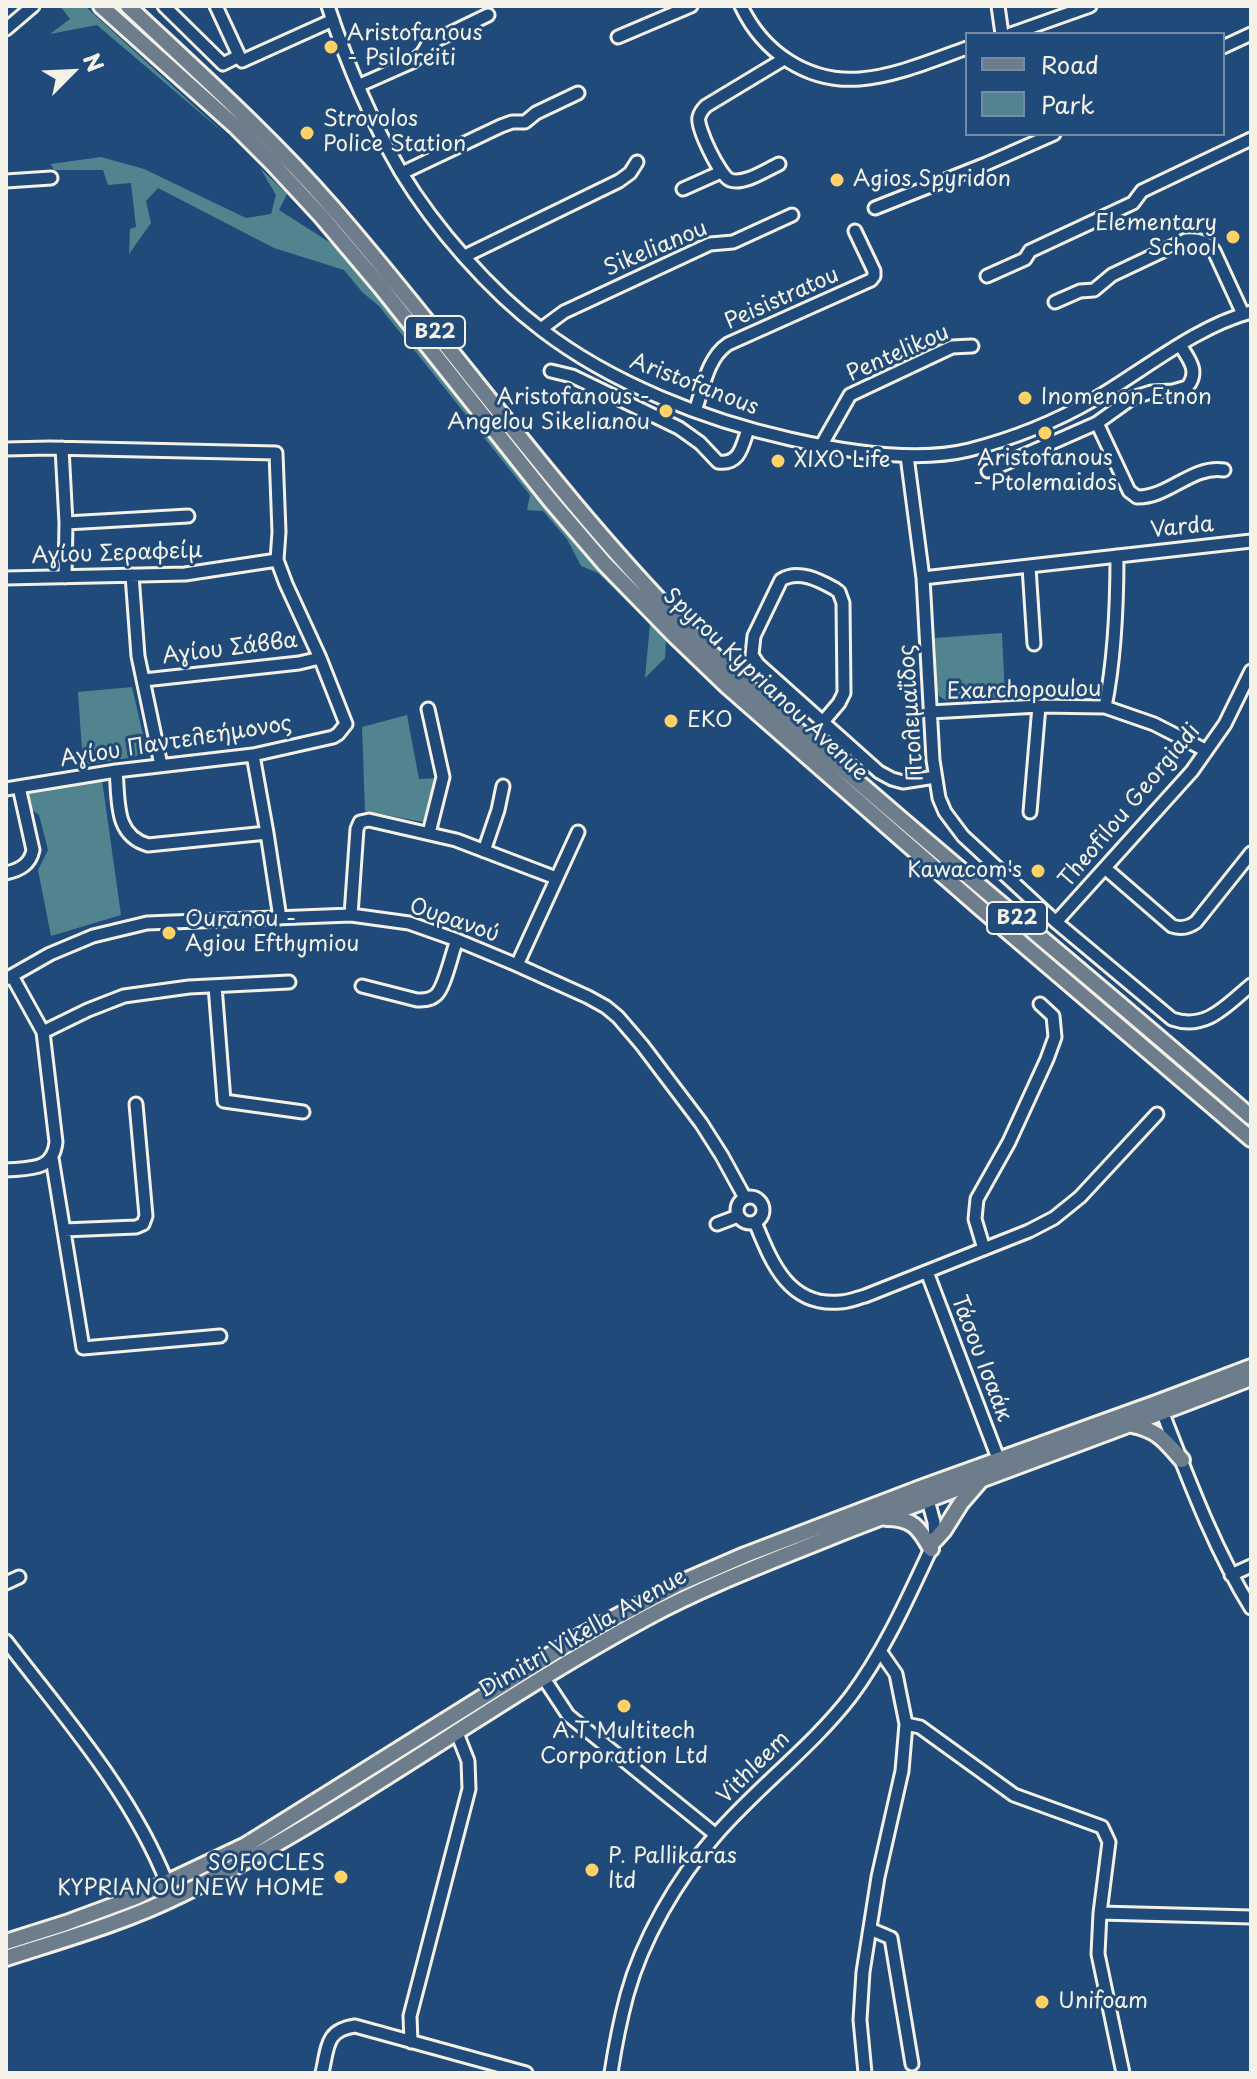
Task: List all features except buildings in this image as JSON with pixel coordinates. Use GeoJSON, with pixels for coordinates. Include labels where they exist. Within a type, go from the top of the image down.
{"type":"FeatureCollection","features":[{"type":"Feature","properties":{"kind":"main road","name":"Spyrou Kyprianou Avenue"},"geometry":{"type":"LineString","coordinates":[[101,6],[273,164],[322,217],[550,500],[604,563],[676,637],[727,686],[978,906],[1251,1139]]}},
{"type":"Feature","properties":{"kind":"main road","name":"Spyrou Kyprianou Avenue"},"geometry":{"type":"LineString","coordinates":[[130,6],[226,98],[330,205],[559,488],[696,638],[960,871],[1251,1117]]}},
{"type":"Feature","properties":{"kind":"main road","name":"Dimitri Vikella Avenue"},"geometry":{"type":"LineString","coordinates":[[6,1958],[72,1937],[180,1895],[288,1838],[543,1677],[648,1617],[713,1586],[880,1518],[925,1493],[983,1478],[1000,1465],[1130,1425],[1161,1407],[1251,1367]]}},
{"type":"Feature","properties":{"kind":"main road","name":"Dimitri Vikella Avenue"},"geometry":{"type":"LineString","coordinates":[[6,1942],[136,1897],[246,1845],[556,1651],[678,1584],[745,1555],[1251,1378]]}},
{"type":"Feature","properties":{"kind":"main road"},"geometry":{"type":"LineString","coordinates":[[1130,1425],[1156,1433],[1182,1460]]}},
{"type":"Feature","properties":{"kind":"main road"},"geometry":{"type":"LineString","coordinates":[[880,1518],[897,1518],[913,1524],[933,1545],[961,1503],[983,1478]]}},
{"type":"Feature","properties":{"kind":"street"},"geometry":{"type":"LineString","coordinates":[[6,29],[33,6]]}},
{"type":"Feature","properties":{"kind":"street"},"geometry":{"type":"LineString","coordinates":[[164,6],[223,64],[242,61],[333,20]]}},
{"type":"Feature","properties":{"kind":"street"},"geometry":{"type":"LineString","coordinates":[[216,6],[242,61]]}},
{"type":"Feature","properties":{"kind":"street","name":"Aristofanous"},"geometry":{"type":"LineString","coordinates":[[328,6],[380,133],[402,173],[429,213],[500,294],[541,329],[610,374],[695,411],[748,429],[821,446],[907,456],[968,450],[1042,425],[1092,400],[1212,327],[1247,313]]}},
{"type":"Feature","properties":{"kind":"street"},"geometry":{"type":"LineString","coordinates":[[618,37],[691,6]]}},
{"type":"Feature","properties":{"kind":"street"},"geometry":{"type":"LineString","coordinates":[[741,6],[758,35],[771,49],[805,71],[827,77],[861,79],[897,72],[965,49]]}},
{"type":"Feature","properties":{"kind":"street"},"geometry":{"type":"LineString","coordinates":[[998,6],[1002,32]]}},
{"type":"Feature","properties":{"kind":"street"},"geometry":{"type":"LineString","coordinates":[[1039,30],[1090,6]]}},
{"type":"Feature","properties":{"kind":"street"},"geometry":{"type":"LineString","coordinates":[[360,85],[412,62],[428,44],[488,15]]}},
{"type":"Feature","properties":{"kind":"street"},"geometry":{"type":"LineString","coordinates":[[1225,46],[1251,34]]}},
{"type":"Feature","properties":{"kind":"street"},"geometry":{"type":"LineString","coordinates":[[779,164],[739,181],[730,180],[721,172],[700,129],[699,114],[706,106],[784,59]]}},
{"type":"Feature","properties":{"kind":"street"},"geometry":{"type":"LineString","coordinates":[[402,173],[501,126],[525,122],[536,113],[578,93]]}},
{"type":"Feature","properties":{"kind":"street"},"geometry":{"type":"LineString","coordinates":[[875,208],[1049,136]]}},
{"type":"Feature","properties":{"kind":"street"},"geometry":{"type":"LineString","coordinates":[[987,276],[1025,259],[1030,251],[1133,203],[1142,191],[1251,139]]}},
{"type":"Feature","properties":{"kind":"street"},"geometry":{"type":"LineString","coordinates":[[465,256],[619,181],[630,173],[637,162]]}},
{"type":"Feature","properties":{"kind":"street"},"geometry":{"type":"LineString","coordinates":[[683,189],[721,172]]}},
{"type":"Feature","properties":{"kind":"street"},"geometry":{"type":"LineString","coordinates":[[6,181],[51,178]]}},
{"type":"Feature","properties":{"kind":"street","name":"Sikelianou"},"geometry":{"type":"LineString","coordinates":[[541,329],[564,312],[710,244],[733,242],[792,215]]}},
{"type":"Feature","properties":{"kind":"street","name":"Peisistratou"},"geometry":{"type":"LineString","coordinates":[[695,411],[711,365],[719,351],[728,344],[871,280],[874,271],[855,231]]}},
{"type":"Feature","properties":{"kind":"street"},"geometry":{"type":"LineString","coordinates":[[1055,302],[1080,291],[1094,290],[1112,275],[1186,240],[1195,239],[1209,245],[1214,251],[1247,313]]}},
{"type":"Feature","properties":{"kind":"street"},"geometry":{"type":"LineString","coordinates":[[988,471],[1097,423],[1132,398],[1187,387],[1194,370],[1180,345]]}},
{"type":"Feature","properties":{"kind":"street","name":"Pentelikou"},"geometry":{"type":"LineString","coordinates":[[821,446],[850,395],[952,347],[972,346]]}},
{"type":"Feature","properties":{"kind":"street"},"geometry":{"type":"LineString","coordinates":[[551,371],[572,376],[679,428],[700,443],[718,462],[728,463],[737,457],[748,429]]}},
{"type":"Feature","properties":{"kind":"street"},"geometry":{"type":"LineString","coordinates":[[1097,423],[1133,495],[1142,497],[1203,470],[1224,470]]}},
{"type":"Feature","properties":{"kind":"street"},"geometry":{"type":"LineString","coordinates":[[62,448],[65,577]]}},
{"type":"Feature","properties":{"kind":"street"},"geometry":{"type":"LineString","coordinates":[[6,449],[276,453],[277,560],[320,658]]}},
{"type":"Feature","properties":{"kind":"street","name":"Πτολεμαΐδος"},"geometry":{"type":"LineString","coordinates":[[907,456],[923,578],[935,777],[945,812],[958,830],[1056,922],[1172,1019],[1197,1023],[1209,1018],[1251,985]]}},
{"type":"Feature","properties":{"kind":"street"},"geometry":{"type":"LineString","coordinates":[[66,523],[188,516]]}},
{"type":"Feature","properties":{"kind":"street","name":"Varda"},"geometry":{"type":"LineString","coordinates":[[923,578],[1117,561],[1251,541]]}},
{"type":"Feature","properties":{"kind":"street","name":"Αγίου Σεραφείμ"},"geometry":{"type":"LineString","coordinates":[[6,578],[185,574],[277,560]]}},
{"type":"Feature","properties":{"kind":"street"},"geometry":{"type":"LineString","coordinates":[[1105,707],[1118,582],[1117,561]]}},
{"type":"Feature","properties":{"kind":"street"},"geometry":{"type":"LineString","coordinates":[[1029,567],[1034,644]]}},
{"type":"Feature","properties":{"kind":"street"},"geometry":{"type":"LineString","coordinates":[[822,723],[844,693],[844,612],[839,592],[794,574],[781,580],[754,636],[752,655],[764,671],[822,723],[879,772],[903,782],[935,777]]}},
{"type":"Feature","properties":{"kind":"street"},"geometry":{"type":"LineString","coordinates":[[132,575],[138,656],[161,765]]}},
{"type":"Feature","properties":{"kind":"street","name":"Αγίου Σάββα"},"geometry":{"type":"LineString","coordinates":[[144,680],[320,658]]}},
{"type":"Feature","properties":{"kind":"street","name":"Αγίου Παντελεήμονος"},"geometry":{"type":"LineString","coordinates":[[6,789],[116,771],[253,755],[333,737],[346,724],[320,658]]}},
{"type":"Feature","properties":{"kind":"street","name":"Theofilou Georgiadi"},"geometry":{"type":"LineString","coordinates":[[1056,922],[1192,771],[1225,724],[1251,671]]}},
{"type":"Feature","properties":{"kind":"street"},"geometry":{"type":"LineString","coordinates":[[1030,812],[1039,706]]}},
{"type":"Feature","properties":{"kind":"street","name":"Exarchopoulou"},"geometry":{"type":"LineString","coordinates":[[930,712],[1039,706],[1105,707],[1154,724],[1205,750]]}},
{"type":"Feature","properties":{"kind":"street"},"geometry":{"type":"LineString","coordinates":[[428,709],[443,777],[429,833]]}},
{"type":"Feature","properties":{"kind":"street"},"geometry":{"type":"LineString","coordinates":[[253,755],[280,918]]}},
{"type":"Feature","properties":{"kind":"street"},"geometry":{"type":"LineString","coordinates":[[116,771],[124,829],[138,842],[148,845],[267,833]]}},
{"type":"Feature","properties":{"kind":"street"},"geometry":{"type":"LineString","coordinates":[[484,851],[503,786]]}},
{"type":"Feature","properties":{"kind":"street"},"geometry":{"type":"LineString","coordinates":[[6,873],[23,867],[33,850],[19,787]]}},
{"type":"Feature","properties":{"kind":"street"},"geometry":{"type":"LineString","coordinates":[[351,915],[357,829],[360,822],[369,820],[429,833],[556,878]]}},
{"type":"Feature","properties":{"kind":"street"},"geometry":{"type":"LineString","coordinates":[[517,965],[578,832]]}},
{"type":"Feature","properties":{"kind":"street"},"geometry":{"type":"LineString","coordinates":[[1105,868],[1179,929],[1196,922],[1251,853]]}},
{"type":"Feature","properties":{"kind":"street","name":"Ουρανού"},"geometry":{"type":"LineString","coordinates":[[9,978],[50,954],[93,936],[170,921],[351,915],[409,923],[517,965],[606,1007],[642,1045],[701,1123],[745,1198]]}},
{"type":"Feature","properties":{"kind":"street"},"geometry":{"type":"LineString","coordinates":[[362,986],[417,1000],[432,998],[439,992],[457,940]]}},
{"type":"Feature","properties":{"kind":"street"},"geometry":{"type":"LineString","coordinates":[[9,978],[43,1032],[56,1142],[52,1158],[83,1348],[220,1336]]}},
{"type":"Feature","properties":{"kind":"street"},"geometry":{"type":"LineString","coordinates":[[43,1032],[124,996],[289,982]]}},
{"type":"Feature","properties":{"kind":"street"},"geometry":{"type":"LineString","coordinates":[[215,986],[224,1101],[303,1112]]}},
{"type":"Feature","properties":{"kind":"street"},"geometry":{"type":"LineString","coordinates":[[984,1249],[975,1219],[977,1199],[1009,1142],[1055,1037],[1053,1016],[1040,1004]]}},
{"type":"Feature","properties":{"kind":"street"},"geometry":{"type":"LineString","coordinates":[[64,1230],[136,1227],[143,1224],[146,1216],[136,1104]]}},
{"type":"Feature","properties":{"kind":"street"},"geometry":{"type":"LineString","coordinates":[[755,1222],[771,1262],[790,1288],[815,1301],[840,1302],[865,1296],[1029,1231],[1054,1218],[1080,1197],[1157,1114]]}},
{"type":"Feature","properties":{"kind":"street"},"geometry":{"type":"LineString","coordinates":[[6,1170],[34,1168],[52,1158]]}},
{"type":"Feature","properties":{"kind":"street"},"geometry":{"type":"LineString","coordinates":[[745,1198],[754,1198],[761,1205],[761,1215],[755,1222],[745,1222],[738,1216],[738,1206],[745,1198]]}},
{"type":"Feature","properties":{"kind":"street"},"geometry":{"type":"LineString","coordinates":[[717,1224],[738,1216]]}},
{"type":"Feature","properties":{"kind":"street","name":"Τάσου Ισαάκ"},"geometry":{"type":"LineString","coordinates":[[927,1272],[1000,1465]]}},
{"type":"Feature","properties":{"kind":"street"},"geometry":{"type":"LineString","coordinates":[[1161,1407],[1214,1541],[1251,1608]]}},
{"type":"Feature","properties":{"kind":"street"},"geometry":{"type":"LineString","coordinates":[[925,1493],[936,1530],[933,1545]]}},
{"type":"Feature","properties":{"kind":"street","name":"Vithleem"},"geometry":{"type":"LineString","coordinates":[[611,2073],[627,1993],[641,1956],[677,1887],[716,1835],[850,1696],[880,1651],[933,1545]]}},
{"type":"Feature","properties":{"kind":"street"},"geometry":{"type":"LineString","coordinates":[[1231,1575],[1251,1566]]}},
{"type":"Feature","properties":{"kind":"street"},"geometry":{"type":"LineString","coordinates":[[6,1583],[19,1577]]}},
{"type":"Feature","properties":{"kind":"street"},"geometry":{"type":"LineString","coordinates":[[6,1641],[121,1793],[153,1846],[167,1883]]}},
{"type":"Feature","properties":{"kind":"street"},"geometry":{"type":"LineString","coordinates":[[865,2073],[860,2020],[863,1972],[878,1877],[902,1771],[906,1724],[896,1674],[880,1651]]}},
{"type":"Feature","properties":{"kind":"street"},"geometry":{"type":"LineString","coordinates":[[543,1677],[568,1715],[716,1835]]}},
{"type":"Feature","properties":{"kind":"street"},"geometry":{"type":"LineString","coordinates":[[906,1724],[920,1727],[1014,1795],[1102,1827],[1109,1842],[1098,1954],[1123,2073]]}},
{"type":"Feature","properties":{"kind":"street"},"geometry":{"type":"LineString","coordinates":[[411,2042],[410,2016],[469,1789],[468,1761],[457,1733]]}},
{"type":"Feature","properties":{"kind":"street"},"geometry":{"type":"LineString","coordinates":[[1100,1913],[1251,1917]]}},
{"type":"Feature","properties":{"kind":"street"},"geometry":{"type":"LineString","coordinates":[[870,1929],[891,1938],[912,2064]]}},
{"type":"Feature","properties":{"kind":"street"},"geometry":{"type":"LineString","coordinates":[[322,2073],[331,2037],[338,2030],[355,2026],[526,2073]]}},
{"type":"Feature","properties":{"kind":"green space"},"geometry":{"type":"Polygon","coordinates":[[[60,6],[85,6],[225,134],[97,25],[50,34],[70,19],[60,6]]]}},
{"type":"Feature","properties":{"kind":"green space"},"geometry":{"type":"Polygon","coordinates":[[[101,157],[144,169],[246,218],[271,214],[276,195],[260,168],[287,194],[279,210],[337,247],[521,474],[666,640],[665,658],[645,678],[650,624],[598,573],[581,566],[567,539],[543,511],[527,510],[530,495],[379,306],[363,293],[344,270],[274,248],[158,188],[146,201],[151,223],[129,254],[130,229],[136,227],[131,183],[108,185],[103,170],[54,170],[51,164],[101,157]]]}},
{"type":"Feature","properties":{"kind":"green space"},"geometry":{"type":"Polygon","coordinates":[[[1002,633],[1005,697],[947,701],[939,696],[935,638],[1002,633]]]}},
{"type":"Feature","properties":{"kind":"green space"},"geometry":{"type":"Polygon","coordinates":[[[132,687],[146,748],[135,757],[83,765],[78,692],[132,687]]]}},
{"type":"Feature","properties":{"kind":"green space"},"geometry":{"type":"Polygon","coordinates":[[[407,715],[419,779],[439,778],[428,823],[365,811],[362,727],[407,715]]]}},
{"type":"Feature","properties":{"kind":"green space"},"geometry":{"type":"Polygon","coordinates":[[[102,780],[121,915],[51,936],[38,870],[48,850],[39,815],[27,806],[31,788],[102,780]]]}},
{"type":"Feature","properties":{"kind":"place","name":"Aristofanous - Psiloreiti"},"geometry":{"type":"Point","coordinates":[331,47]}},
{"type":"Feature","properties":{"kind":"place","name":"Strovolos Police Station"},"geometry":{"type":"Point","coordinates":[307,133]}},
{"type":"Feature","properties":{"kind":"place","name":"Agios Spyridon"},"geometry":{"type":"Point","coordinates":[837,180]}},
{"type":"Feature","properties":{"kind":"place","name":"Elementary School"},"geometry":{"type":"Point","coordinates":[1233,237]}},
{"type":"Feature","properties":{"kind":"place","name":"Inomenon Etnon"},"geometry":{"type":"Point","coordinates":[1025,398]}},
{"type":"Feature","properties":{"kind":"place","name":"Aristofanous - Angelou Sikelianou"},"geometry":{"type":"Point","coordinates":[666,411]}},
{"type":"Feature","properties":{"kind":"place","name":"Aristofanous - Ptolemaidos"},"geometry":{"type":"Point","coordinates":[1045,433]}},
{"type":"Feature","properties":{"kind":"place","name":"XIXO Life"},"geometry":{"type":"Point","coordinates":[778,461]}},
{"type":"Feature","properties":{"kind":"place","name":"EKO"},"geometry":{"type":"Point","coordinates":[671,721]}},
{"type":"Feature","properties":{"kind":"place","name":"Kawacom's"},"geometry":{"type":"Point","coordinates":[1038,871]}},
{"type":"Feature","properties":{"kind":"place","name":"Ouranou - Agiou Efthymiou"},"geometry":{"type":"Point","coordinates":[169,933]}},
{"type":"Feature","properties":{"kind":"place","name":"A.T Multitech Corporation Ltd"},"geometry":{"type":"Point","coordinates":[624,1706]}},
{"type":"Feature","properties":{"kind":"place","name":"P. Pallikaras ltd"},"geometry":{"type":"Point","coordinates":[592,1870]}},
{"type":"Feature","properties":{"kind":"place","name":"SOFOCLES KYPRIANOU NEW HOME"},"geometry":{"type":"Point","coordinates":[341,1877]}},
{"type":"Feature","properties":{"kind":"place","name":"Unifoam"},"geometry":{"type":"Point","coordinates":[1042,2002]}}]}
